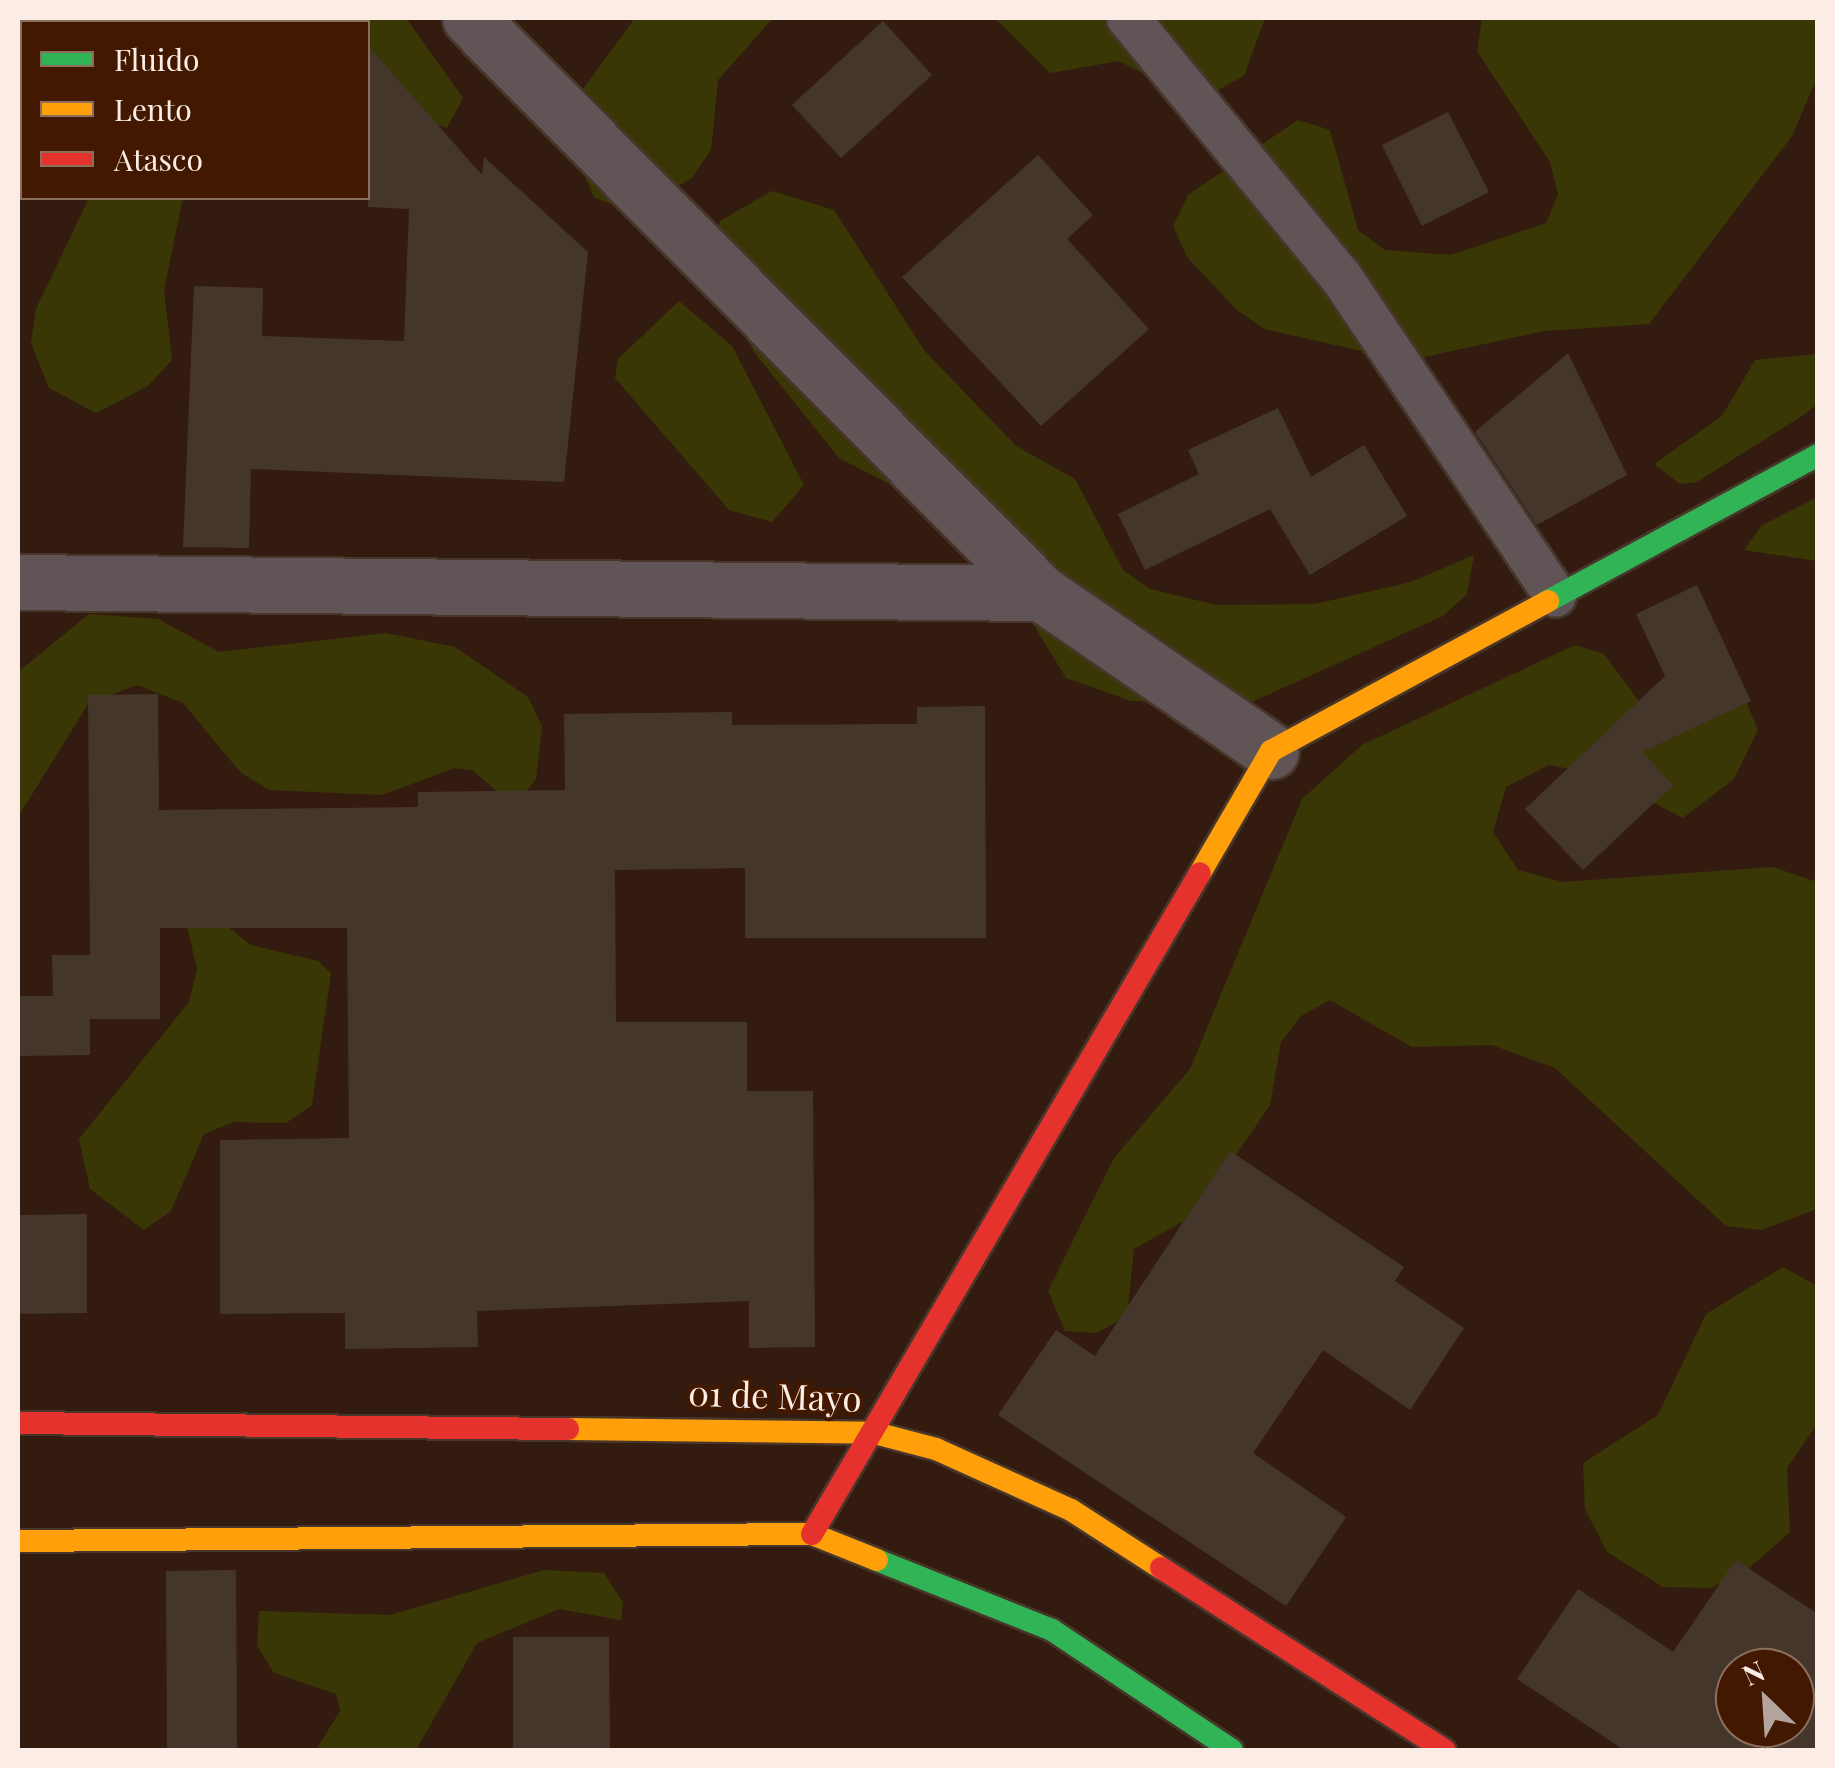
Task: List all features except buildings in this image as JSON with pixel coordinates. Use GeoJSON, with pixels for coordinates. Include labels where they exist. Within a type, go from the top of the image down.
{"type":"FeatureCollection","features":[{"type":"Feature","properties":{"kind":"street"},"geometry":{"type":"LineString","coordinates":[[470,18],[1041,593],[1271,752]]}},
{"type":"Feature","properties":{"kind":"street"},"geometry":{"type":"LineString","coordinates":[[812,1534],[875,1433],[1271,752],[1818,455]]}},
{"type":"Feature","properties":{"kind":"street"},"geometry":{"type":"LineString","coordinates":[[18,582],[1041,593]]}},
{"type":"Feature","properties":{"kind":"street","name":"01 de Mayo"},"geometry":{"type":"LineString","coordinates":[[18,1422],[875,1433],[936,1449],[1071,1510],[1445,1750]]}},
{"type":"Feature","properties":{"kind":"street"},"geometry":{"type":"LineString","coordinates":[[18,1541],[812,1534],[1052,1630],[1232,1750]]}},
{"type":"Feature","properties":{"kind":"lane"},"geometry":{"type":"LineString","coordinates":[[1128,18],[1341,277],[1555,596]]}},
{"type":"Feature","properties":{"kind":"shaded area"},"geometry":{"type":"Polygon","coordinates":[[[349,18],[406,18],[463,98],[447,128],[370,103],[370,20],[349,18]]]}},
{"type":"Feature","properties":{"kind":"shaded area"},"geometry":{"type":"Polygon","coordinates":[[[635,18],[773,18],[718,80],[711,150],[691,179],[627,211],[594,197],[566,133],[577,97],[635,18]]]}},
{"type":"Feature","properties":{"kind":"shaded area"},"geometry":{"type":"Polygon","coordinates":[[[995,18],[1265,18],[1244,76],[1216,91],[1180,92],[1119,61],[1050,73],[995,18]]]}},
{"type":"Feature","properties":{"kind":"shaded area"},"geometry":{"type":"Polygon","coordinates":[[[1482,18],[1817,18],[1817,78],[1792,136],[1649,324],[1544,331],[1405,361],[1264,329],[1236,309],[1187,257],[1173,226],[1188,195],[1298,120],[1330,130],[1358,230],[1385,250],[1451,255],[1546,223],[1558,194],[1550,162],[1477,51],[1482,18]]]}},
{"type":"Feature","properties":{"kind":"shaded area"},"geometry":{"type":"Polygon","coordinates":[[[772,191],[834,210],[924,350],[1016,446],[1075,479],[1123,570],[1150,589],[1216,605],[1315,604],[1411,582],[1474,555],[1467,594],[1443,616],[1247,704],[1131,701],[1066,678],[1011,587],[903,491],[839,458],[754,352],[712,252],[720,221],[772,191]]]}},
{"type":"Feature","properties":{"kind":"shaded area"},"geometry":{"type":"Polygon","coordinates":[[[88,200],[183,200],[164,290],[172,360],[148,386],[96,413],[49,388],[31,343],[36,309],[88,200]]]}},
{"type":"Feature","properties":{"kind":"shaded area"},"geometry":{"type":"Polygon","coordinates":[[[679,301],[732,346],[804,485],[772,522],[729,510],[615,378],[618,359],[679,301]]]}},
{"type":"Feature","properties":{"kind":"shaded area"},"geometry":{"type":"Polygon","coordinates":[[[1817,354],[1817,404],[1805,414],[1697,482],[1680,484],[1654,464],[1722,416],[1755,360],[1817,354]]]}},
{"type":"Feature","properties":{"kind":"shaded area"},"geometry":{"type":"Polygon","coordinates":[[[1817,497],[1817,561],[1744,550],[1761,526],[1817,497]]]}},
{"type":"Feature","properties":{"kind":"shaded area"},"geometry":{"type":"Polygon","coordinates":[[[89,614],[158,619],[219,652],[386,633],[455,647],[528,697],[542,726],[536,779],[514,806],[472,770],[455,768],[382,795],[269,790],[240,772],[183,703],[137,685],[88,704],[18,817],[18,672],[89,614]]]}},
{"type":"Feature","properties":{"kind":"shaded area"},"geometry":{"type":"Polygon","coordinates":[[[1575,645],[1604,654],[1644,708],[1745,699],[1758,730],[1734,779],[1683,818],[1597,774],[1549,765],[1506,787],[1493,832],[1518,870],[1563,882],[1773,867],[1817,882],[1817,1209],[1761,1230],[1726,1226],[1555,1068],[1492,1045],[1412,1047],[1330,1000],[1301,1016],[1281,1042],[1270,1105],[1196,1214],[1134,1249],[1127,1317],[1096,1333],[1065,1331],[1048,1291],[1114,1158],[1190,1069],[1302,799],[1362,745],[1575,645]]]}},
{"type":"Feature","properties":{"kind":"shaded area"},"geometry":{"type":"Polygon","coordinates":[[[178,888],[251,945],[318,961],[331,973],[312,1105],[286,1123],[234,1122],[204,1134],[171,1211],[144,1230],[90,1189],[79,1139],[189,1002],[197,969],[178,888]]]}},
{"type":"Feature","properties":{"kind":"shaded area"},"geometry":{"type":"Polygon","coordinates":[[[1783,1267],[1817,1286],[1817,1424],[1787,1468],[1790,1532],[1741,1575],[1710,1588],[1663,1587],[1607,1552],[1585,1509],[1583,1463],[1658,1415],[1706,1314],[1783,1267]]]}},
{"type":"Feature","properties":{"kind":"shaded area"},"geometry":{"type":"Polygon","coordinates":[[[544,1570],[604,1573],[623,1603],[621,1620],[559,1609],[477,1643],[416,1750],[316,1750],[340,1711],[336,1694],[274,1673],[257,1646],[259,1611],[390,1615],[544,1570]]]}},
{"type":"Feature","properties":{"kind":"traffic: fast"},"geometry":{"type":"LineString","coordinates":[[1548,601],[1818,455]]}},
{"type":"Feature","properties":{"kind":"traffic: fast"},"geometry":{"type":"LineString","coordinates":[[877,1560],[1052,1630],[1232,1750]]}},
{"type":"Feature","properties":{"kind":"traffic: slow"},"geometry":{"type":"LineString","coordinates":[[1200,873],[1271,751],[1548,601]]}},
{"type":"Feature","properties":{"kind":"traffic: slow"},"geometry":{"type":"LineString","coordinates":[[568,1429],[875,1433],[936,1449],[1071,1510],[1161,1568]]}},
{"type":"Feature","properties":{"kind":"traffic: slow"},"geometry":{"type":"LineString","coordinates":[[18,1541],[812,1534],[877,1560]]}},
{"type":"Feature","properties":{"kind":"traffic: jam"},"geometry":{"type":"LineString","coordinates":[[812,1534],[1200,873]]}},
{"type":"Feature","properties":{"kind":"traffic: jam"},"geometry":{"type":"LineString","coordinates":[[18,1423],[568,1429]]}},
{"type":"Feature","properties":{"kind":"traffic: jam"},"geometry":{"type":"LineString","coordinates":[[1161,1568],[1445,1750]]}}]}
